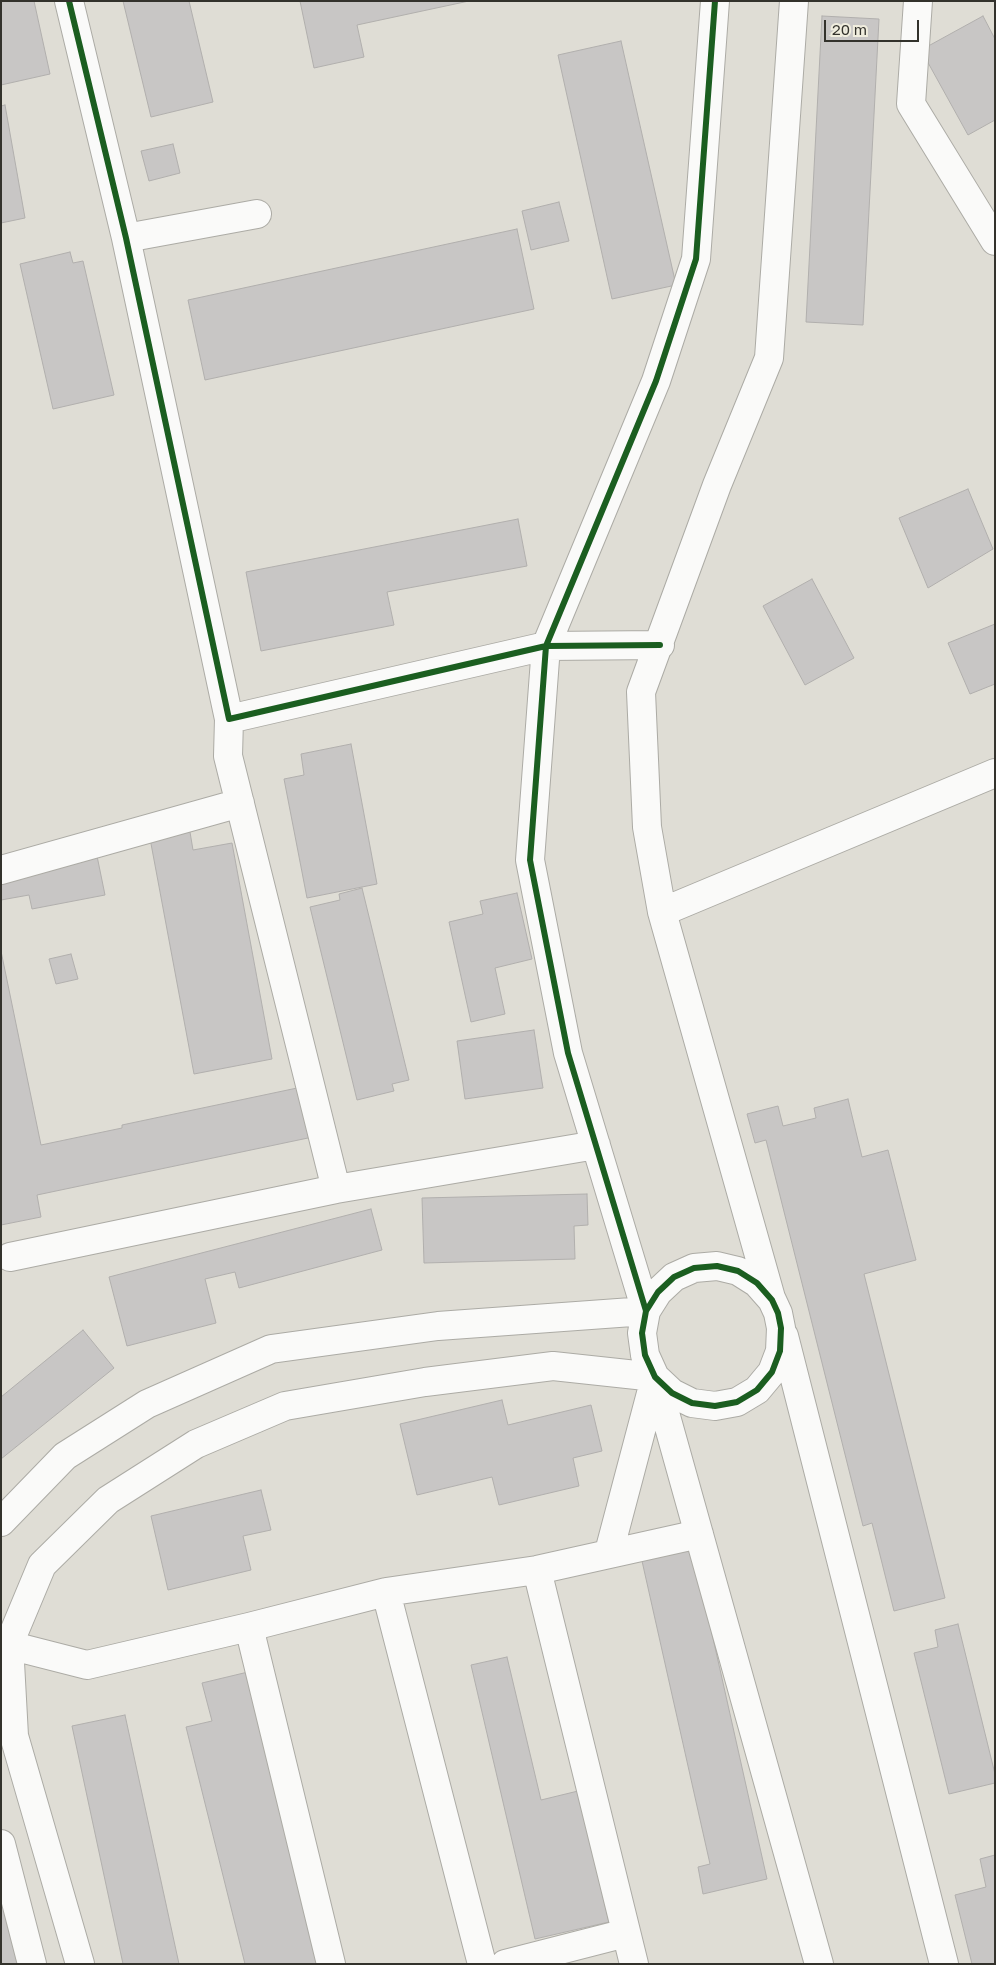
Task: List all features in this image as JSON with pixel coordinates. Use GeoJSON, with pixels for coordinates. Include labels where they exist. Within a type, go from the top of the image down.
{"type":"FeatureCollection","features":[{"type":"Feature","properties":{"kind":"street"},"geometry":{"type":"LineString","coordinates":[[69,1],[126,238],[229,719],[228,756],[336,1189]]}},
{"type":"Feature","properties":{"kind":"street"},"geometry":{"type":"LineString","coordinates":[[646,1311],[568,1053],[530,860],[546,646],[656,380],[696,259],[715,1]]}},
{"type":"Feature","properties":{"kind":"street"},"geometry":{"type":"LineString","coordinates":[[794,1],[769,358],[717,485],[660,646],[641,692],[647,827],[662,912],[772,1300],[782,1328],[944,1964]]}},
{"type":"Feature","properties":{"kind":"street"},"geometry":{"type":"LineString","coordinates":[[918,1],[910,104],[995,241]]}},
{"type":"Feature","properties":{"kind":"street"},"geometry":{"type":"LineString","coordinates":[[126,238],[258,214]]}},
{"type":"Feature","properties":{"kind":"street"},"geometry":{"type":"LineString","coordinates":[[229,719],[546,646],[660,646]]}},
{"type":"Feature","properties":{"kind":"street"},"geometry":{"type":"LineString","coordinates":[[662,912],[995,773]]}},
{"type":"Feature","properties":{"kind":"street"},"geometry":{"type":"LineString","coordinates":[[1,870],[240,803]]}},
{"type":"Feature","properties":{"kind":"street"},"geometry":{"type":"LineString","coordinates":[[10,1257],[336,1189],[596,1145]]}},
{"type":"Feature","properties":{"kind":"street"},"geometry":{"type":"LineString","coordinates":[[772,1300],[757,1283],[738,1271],[716,1266],[694,1268],[674,1277],[658,1292],[646,1311],[642,1333],[645,1355],[655,1377],[819,1964]]}},
{"type":"Feature","properties":{"kind":"street"},"geometry":{"type":"LineString","coordinates":[[1,1522],[65,1456],[147,1404],[271,1349],[438,1326],[646,1311]]}},
{"type":"Feature","properties":{"kind":"street"},"geometry":{"type":"LineString","coordinates":[[80,1964],[14,1736],[5,1644],[42,1565],[108,1500],[196,1444],[285,1406],[424,1382],[553,1366],[655,1377],[672,1393],[692,1403],[715,1406],[738,1402],[757,1390],[772,1372],[780,1351],[782,1328]]}},
{"type":"Feature","properties":{"kind":"street"},"geometry":{"type":"LineString","coordinates":[[609,1552],[655,1377]]}},
{"type":"Feature","properties":{"kind":"street"},"geometry":{"type":"LineString","coordinates":[[5,1644],[87,1665],[249,1627],[386,1592],[537,1570],[609,1552],[699,1534]]}},
{"type":"Feature","properties":{"kind":"street"},"geometry":{"type":"LineString","coordinates":[[537,1570],[634,1964]]}},
{"type":"Feature","properties":{"kind":"street"},"geometry":{"type":"LineString","coordinates":[[386,1592],[482,1964]]}},
{"type":"Feature","properties":{"kind":"street"},"geometry":{"type":"LineString","coordinates":[[249,1627],[332,1964]]}},
{"type":"Feature","properties":{"kind":"street"},"geometry":{"type":"LineString","coordinates":[[1,1844],[32,1964]]}},
{"type":"Feature","properties":{"kind":"street"},"geometry":{"type":"LineString","coordinates":[[505,1964],[626,1932]]}},
{"type":"Feature","properties":{"kind":"building"},"geometry":{"type":"Polygon","coordinates":[[[1,1],[34,1],[50,74],[1,85],[1,1]]]}},
{"type":"Feature","properties":{"kind":"building"},"geometry":{"type":"Polygon","coordinates":[[[123,1],[189,1],[213,102],[151,117],[123,1]]]}},
{"type":"Feature","properties":{"kind":"building"},"geometry":{"type":"Polygon","coordinates":[[[300,1],[469,1],[357,25],[364,57],[314,68],[300,1]]]}},
{"type":"Feature","properties":{"kind":"building"},"geometry":{"type":"Polygon","coordinates":[[[822,16],[879,19],[863,325],[806,322],[822,16]]]}},
{"type":"Feature","properties":{"kind":"building"},"geometry":{"type":"Polygon","coordinates":[[[983,16],[995,39],[995,120],[968,135],[921,50],[983,16]]]}},
{"type":"Feature","properties":{"kind":"building"},"geometry":{"type":"Polygon","coordinates":[[[621,41],[676,285],[612,299],[558,55],[621,41]]]}},
{"type":"Feature","properties":{"kind":"building"},"geometry":{"type":"Polygon","coordinates":[[[5,105],[25,218],[1,223],[1,106],[5,105]]]}},
{"type":"Feature","properties":{"kind":"building"},"geometry":{"type":"Polygon","coordinates":[[[173,144],[180,173],[149,181],[141,151],[173,144]]]}},
{"type":"Feature","properties":{"kind":"building"},"geometry":{"type":"Polygon","coordinates":[[[559,202],[569,241],[531,250],[522,211],[559,202]]]}},
{"type":"Feature","properties":{"kind":"building"},"geometry":{"type":"Polygon","coordinates":[[[517,229],[534,309],[205,380],[188,300],[517,229]]]}},
{"type":"Feature","properties":{"kind":"building"},"geometry":{"type":"Polygon","coordinates":[[[70,252],[73,263],[83,261],[114,395],[53,409],[20,264],[70,252]]]}},
{"type":"Feature","properties":{"kind":"building"},"geometry":{"type":"Polygon","coordinates":[[[968,489],[993,549],[928,588],[899,518],[968,489]]]}},
{"type":"Feature","properties":{"kind":"building"},"geometry":{"type":"Polygon","coordinates":[[[518,519],[527,566],[387,592],[394,625],[261,651],[246,572],[518,519]]]}},
{"type":"Feature","properties":{"kind":"building"},"geometry":{"type":"Polygon","coordinates":[[[812,579],[854,658],[805,685],[763,606],[812,579]]]}},
{"type":"Feature","properties":{"kind":"building"},"geometry":{"type":"Polygon","coordinates":[[[995,624],[995,684],[970,694],[948,643],[995,624]]]}},
{"type":"Feature","properties":{"kind":"building"},"geometry":{"type":"Polygon","coordinates":[[[351,744],[377,884],[307,898],[284,779],[304,775],[301,754],[351,744]]]}},
{"type":"Feature","properties":{"kind":"building"},"geometry":{"type":"Polygon","coordinates":[[[189,826],[193,850],[232,843],[272,1059],[194,1074],[149,833],[189,826]]]}},
{"type":"Feature","properties":{"kind":"building"},"geometry":{"type":"Polygon","coordinates":[[[96,851],[105,895],[32,909],[29,895],[1,900],[1,870],[96,851]]]}},
{"type":"Feature","properties":{"kind":"building"},"geometry":{"type":"Polygon","coordinates":[[[362,888],[409,1080],[392,1084],[394,1091],[357,1100],[310,907],[340,900],[339,894],[362,888]]]}},
{"type":"Feature","properties":{"kind":"building"},"geometry":{"type":"Polygon","coordinates":[[[517,893],[532,959],[495,968],[505,1014],[471,1022],[449,922],[483,914],[480,901],[517,893]]]}},
{"type":"Feature","properties":{"kind":"building"},"geometry":{"type":"Polygon","coordinates":[[[1,951],[41,1145],[122,1128],[122,1125],[316,1084],[327,1134],[37,1195],[41,1217],[1,1225],[1,951]]]}},
{"type":"Feature","properties":{"kind":"building"},"geometry":{"type":"Polygon","coordinates":[[[71,954],[78,979],[56,984],[49,959],[71,954]]]}},
{"type":"Feature","properties":{"kind":"building"},"geometry":{"type":"Polygon","coordinates":[[[534,1030],[543,1088],[465,1099],[457,1041],[534,1030]]]}},
{"type":"Feature","properties":{"kind":"building"},"geometry":{"type":"Polygon","coordinates":[[[848,1099],[862,1157],[888,1150],[916,1260],[864,1274],[945,1598],[894,1611],[872,1523],[863,1526],[766,1140],[755,1143],[747,1114],[778,1106],[783,1126],[816,1118],[814,1108],[848,1099]]]}},
{"type":"Feature","properties":{"kind":"building"},"geometry":{"type":"Polygon","coordinates":[[[587,1194],[588,1225],[574,1226],[575,1259],[424,1263],[422,1198],[587,1194]]]}},
{"type":"Feature","properties":{"kind":"building"},"geometry":{"type":"Polygon","coordinates":[[[371,1209],[382,1250],[239,1288],[235,1272],[205,1279],[216,1323],[127,1346],[109,1277],[371,1209]]]}},
{"type":"Feature","properties":{"kind":"building"},"geometry":{"type":"Polygon","coordinates":[[[83,1330],[114,1368],[1,1459],[1,1397],[83,1330]]]}},
{"type":"Feature","properties":{"kind":"building"},"geometry":{"type":"Polygon","coordinates":[[[502,1400],[508,1425],[591,1405],[602,1451],[573,1458],[579,1486],[499,1505],[492,1477],[417,1495],[400,1424],[502,1400]]]}},
{"type":"Feature","properties":{"kind":"building"},"geometry":{"type":"Polygon","coordinates":[[[261,1490],[271,1530],[243,1536],[251,1570],[168,1590],[151,1516],[261,1490]]]}},
{"type":"Feature","properties":{"kind":"building"},"geometry":{"type":"Polygon","coordinates":[[[693,1549],[767,1879],[703,1894],[698,1867],[710,1864],[642,1561],[693,1549]]]}},
{"type":"Feature","properties":{"kind":"building"},"geometry":{"type":"Polygon","coordinates":[[[958,1624],[995,1774],[995,1783],[949,1794],[914,1653],[938,1647],[935,1630],[958,1624]]]}},
{"type":"Feature","properties":{"kind":"building"},"geometry":{"type":"Polygon","coordinates":[[[507,1657],[541,1800],[578,1791],[609,1922],[535,1939],[471,1665],[507,1657]]]}},
{"type":"Feature","properties":{"kind":"building"},"geometry":{"type":"Polygon","coordinates":[[[248,1672],[321,1964],[245,1964],[186,1727],[212,1721],[202,1683],[248,1672]]]}},
{"type":"Feature","properties":{"kind":"building"},"geometry":{"type":"Polygon","coordinates":[[[125,1715],[179,1964],[123,1964],[72,1726],[125,1715]]]}},
{"type":"Feature","properties":{"kind":"building"},"geometry":{"type":"Polygon","coordinates":[[[995,1855],[995,1964],[972,1964],[955,1895],[986,1887],[980,1859],[995,1855]]]}},
{"type":"Feature","properties":{"kind":"building"},"geometry":{"type":"Polygon","coordinates":[[[8,1903],[21,1964],[1,1964],[1,1905],[8,1903]]]}},
{"type":"Feature","properties":{"kind":"cycle path"},"geometry":{"type":"LineString","coordinates":[[69,1],[126,238],[229,719],[546,646],[660,645]]}},
{"type":"Feature","properties":{"kind":"cycle path"},"geometry":{"type":"LineString","coordinates":[[646,1311],[658,1292],[674,1277],[694,1268],[717,1266],[738,1271],[757,1283],[772,1300],[778,1313],[781,1328],[780,1351],[772,1372],[757,1390],[737,1402],[715,1406],[692,1403],[672,1393],[655,1377],[645,1355],[642,1333],[646,1311],[568,1053],[530,860],[546,646],[656,381],[696,259],[715,1]]}}]}
